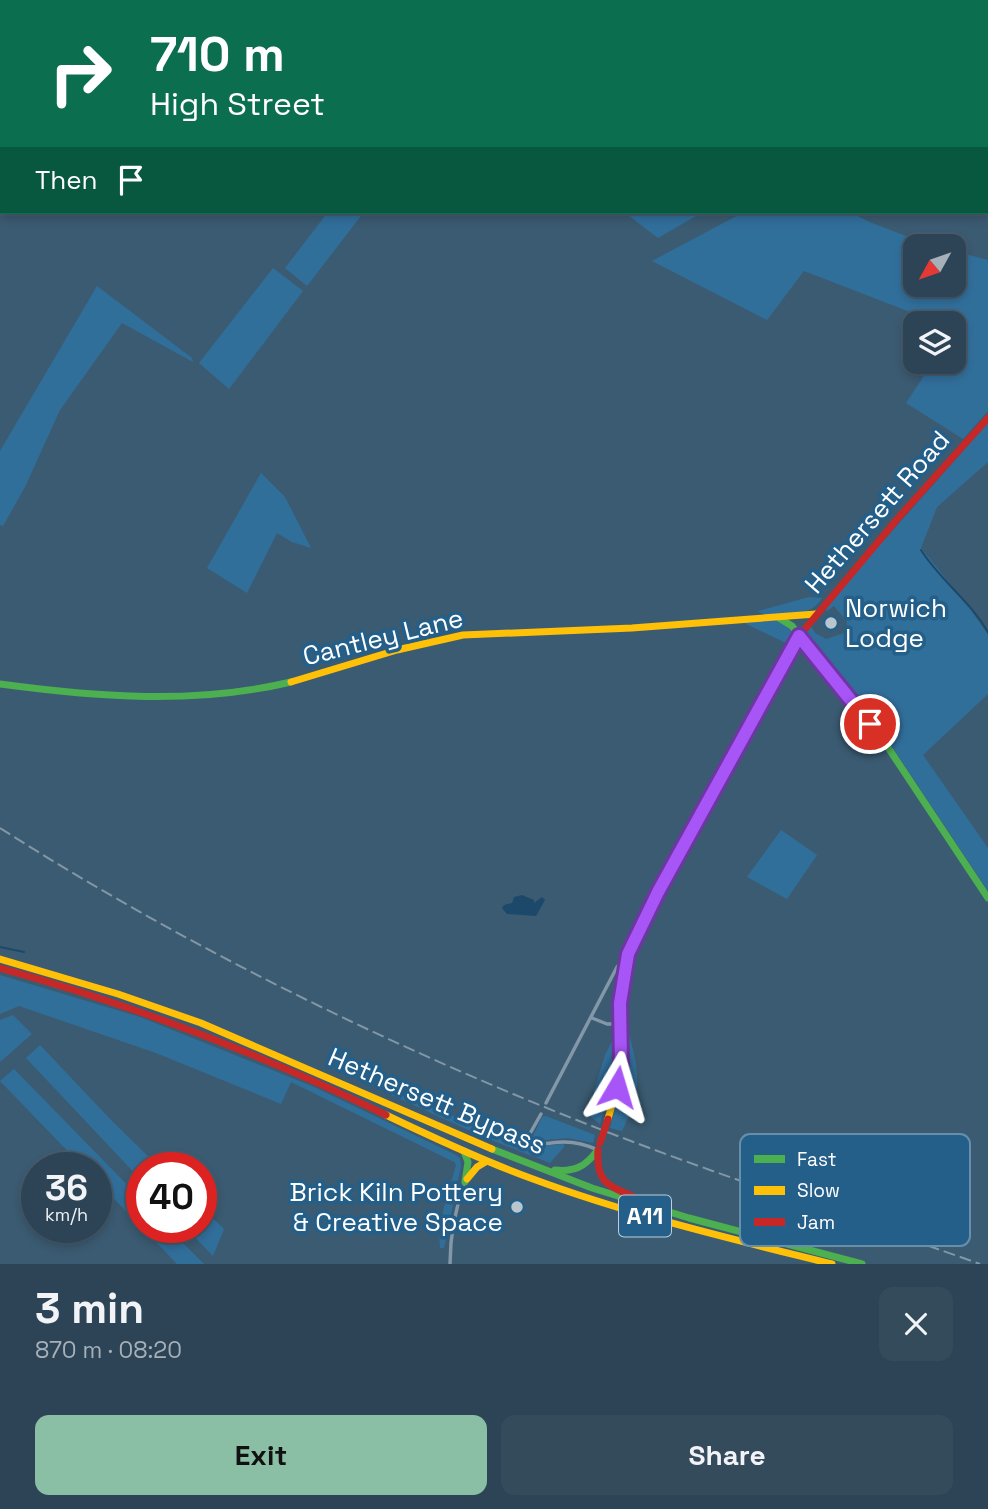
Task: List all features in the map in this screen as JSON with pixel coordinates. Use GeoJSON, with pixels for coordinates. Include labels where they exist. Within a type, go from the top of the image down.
{"type":"FeatureCollection","features":[{"type":"Feature","properties":{"kind":"main road","name":"Hethersett Road"},"geometry":{"type":"LineString","coordinates":[[599,1146],[621,1074],[620,1003],[624,965],[652,902],[799,636],[988,418]]}},
{"type":"Feature","properties":{"kind":"main road","name":"Cantley Lane"},"geometry":{"type":"LineString","coordinates":[[0,684],[114,698],[210,695],[291,682],[461,635],[633,628],[816,614]]}},
{"type":"Feature","properties":{"kind":"main road"},"geometry":{"type":"LineString","coordinates":[[779,618],[792,626],[885,743],[988,898]]}},
{"type":"Feature","properties":{"kind":"main road","name":"Hethersett Bypass"},"geometry":{"type":"LineString","coordinates":[[0,959],[105,990],[201,1023],[298,1063],[420,1120],[528,1164],[655,1208],[740,1231]]}},
{"type":"Feature","properties":{"kind":"main road","name":"Hethersett Bypass"},"geometry":{"type":"LineString","coordinates":[[0,968],[111,1000],[218,1038],[302,1074],[418,1132],[487,1161],[662,1222],[740,1241]]}},
{"type":"Feature","properties":{"kind":"main road","name":"A11"},"geometry":{"type":"LineString","coordinates":[[528,1164],[556,1171],[574,1171],[585,1166],[599,1146]]}},
{"type":"Feature","properties":{"kind":"main road","name":"A11"},"geometry":{"type":"LineString","coordinates":[[599,1146],[597,1171],[605,1184],[655,1208]]}},
{"type":"Feature","properties":{"kind":"main road"},"geometry":{"type":"LineString","coordinates":[[464,1151],[467,1162],[465,1182]]}},
{"type":"Feature","properties":{"kind":"main road"},"geometry":{"type":"LineString","coordinates":[[465,1182],[477,1167],[487,1161]]}},
{"type":"Feature","properties":{"kind":"main road","name":"Hethersett Bypass"},"geometry":{"type":"LineString","coordinates":[[759,1246],[832,1264]]}},
{"type":"Feature","properties":{"kind":"main road","name":"Hethersett Bypass"},"geometry":{"type":"LineString","coordinates":[[795,1246],[862,1264]]}},
{"type":"Feature","properties":{"kind":"street"},"geometry":{"type":"LineString","coordinates":[[546,1104],[617,967],[624,965]]}},
{"type":"Feature","properties":{"kind":"street"},"geometry":{"type":"LineString","coordinates":[[592,1018],[607,1024],[620,1024]]}},
{"type":"Feature","properties":{"kind":"street"},"geometry":{"type":"LineString","coordinates":[[541,1114],[527,1139],[529,1143],[566,1142],[599,1146]]}},
{"type":"Feature","properties":{"kind":"street"},"geometry":{"type":"LineString","coordinates":[[450,1264],[454,1218],[465,1182]]}},
{"type":"Feature","properties":{"kind":"shaded area"},"geometry":{"type":"Polygon","coordinates":[[[326,214],[362,214],[307,286],[285,268],[326,214]]]}},
{"type":"Feature","properties":{"kind":"shaded area"},"geometry":{"type":"Polygon","coordinates":[[[627,214],[700,214],[658,238],[627,214]]]}},
{"type":"Feature","properties":{"kind":"shaded area"},"geometry":{"type":"Polygon","coordinates":[[[740,214],[853,214],[903,235],[903,298],[966,298],[966,254],[988,260],[988,411],[963,439],[906,403],[925,374],[966,374],[966,311],[907,311],[804,271],[767,320],[652,261],[740,214]]]}},
{"type":"Feature","properties":{"kind":"shaded area"},"geometry":{"type":"Polygon","coordinates":[[[273,268],[303,291],[229,389],[199,363],[273,268]]]}},
{"type":"Feature","properties":{"kind":"shaded area"},"geometry":{"type":"Polygon","coordinates":[[[97,286],[192,358],[193,362],[122,323],[60,410],[25,487],[3,526],[0,525],[0,451],[97,286]]]}},
{"type":"Feature","properties":{"kind":"shaded area"},"geometry":{"type":"Polygon","coordinates":[[[988,423],[988,462],[937,507],[921,548],[988,635],[988,694],[923,755],[988,848],[988,891],[879,727],[807,638],[806,633],[811,626],[815,633],[826,639],[847,632],[847,622],[834,606],[827,611],[824,608],[988,423]]]}},
{"type":"Feature","properties":{"kind":"shaded area"},"geometry":{"type":"Polygon","coordinates":[[[261,473],[285,497],[311,548],[292,542],[277,533],[247,593],[207,568],[261,473]]]}},
{"type":"Feature","properties":{"kind":"shaded area"},"geometry":{"type":"Polygon","coordinates":[[[809,597],[822,598],[809,610],[794,614],[769,615],[758,611],[809,597]]]}},
{"type":"Feature","properties":{"kind":"shaded area"},"geometry":{"type":"Polygon","coordinates":[[[762,619],[788,626],[794,634],[790,645],[742,622],[762,619]]]}},
{"type":"Feature","properties":{"kind":"shaded area"},"geometry":{"type":"Polygon","coordinates":[[[781,830],[817,855],[787,899],[747,877],[781,830]]]}},
{"type":"Feature","properties":{"kind":"shaded area"},"geometry":{"type":"Polygon","coordinates":[[[522,895],[534,900],[534,903],[542,897],[545,900],[536,916],[507,914],[502,908],[512,903],[514,897],[522,895]]]}},
{"type":"Feature","properties":{"kind":"shaded area"},"geometry":{"type":"Polygon","coordinates":[[[0,975],[140,1017],[312,1086],[454,1154],[460,1158],[461,1166],[444,1248],[440,1248],[440,1227],[456,1165],[454,1162],[291,1082],[281,1104],[156,1053],[19,1006],[0,1014],[0,975]]]}},
{"type":"Feature","properties":{"kind":"shaded area"},"geometry":{"type":"Polygon","coordinates":[[[13,1015],[32,1034],[0,1062],[0,1020],[13,1015]]]}},
{"type":"Feature","properties":{"kind":"shaded area"},"geometry":{"type":"Polygon","coordinates":[[[626,1020],[636,1064],[637,1088],[630,1115],[622,1131],[610,1128],[624,1076],[622,1024],[626,1020]]]}},
{"type":"Feature","properties":{"kind":"shaded area"},"geometry":{"type":"Polygon","coordinates":[[[612,1041],[615,1042],[614,1074],[600,1124],[587,1114],[612,1041]]]}},
{"type":"Feature","properties":{"kind":"shaded area"},"geometry":{"type":"Polygon","coordinates":[[[40,1045],[144,1152],[126,1152],[126,1164],[26,1058],[40,1045]]]}},
{"type":"Feature","properties":{"kind":"shaded area"},"geometry":{"type":"Polygon","coordinates":[[[14,1069],[95,1152],[69,1152],[0,1081],[14,1069]]]}},
{"type":"Feature","properties":{"kind":"shaded area"},"geometry":{"type":"Polygon","coordinates":[[[391,1091],[532,1147],[564,1144],[564,1147],[550,1163],[486,1138],[385,1092],[391,1091]]]}},
{"type":"Feature","properties":{"kind":"shaded area"},"geometry":{"type":"Polygon","coordinates":[[[546,1116],[595,1135],[593,1143],[568,1138],[534,1141],[532,1138],[542,1117],[546,1116]]]}},
{"type":"Feature","properties":{"kind":"shaded area"},"geometry":{"type":"Polygon","coordinates":[[[112,1169],[126,1184],[126,1211],[112,1197],[112,1169]]]}},
{"type":"Feature","properties":{"kind":"shaded area"},"geometry":{"type":"Polygon","coordinates":[[[217,1222],[224,1229],[213,1256],[200,1243],[217,1243],[217,1222]]]}},
{"type":"Feature","properties":{"kind":"shaded area"},"geometry":{"type":"Polygon","coordinates":[[[157,1243],[183,1243],[204,1264],[177,1264],[157,1243]]]}},
{"type":"Feature","properties":{"kind":"waterway"},"geometry":{"type":"LineString","coordinates":[[921,550],[988,632]]}},
{"type":"Feature","properties":{"kind":"waterway"},"geometry":{"type":"LineString","coordinates":[[0,947],[24,952]]}},
{"type":"Feature","properties":{"kind":"railway"},"geometry":{"type":"LineString","coordinates":[[0,828],[197,944],[333,1013],[542,1106],[740,1181]]}},
{"type":"Feature","properties":{"kind":"railway"},"geometry":{"type":"LineString","coordinates":[[928,1246],[980,1264]]}},
{"type":"Feature","properties":{"kind":"traffic: fast"},"geometry":{"type":"LineString","coordinates":[[779,618],[792,626],[885,743],[988,898]]}},
{"type":"Feature","properties":{"kind":"traffic: fast"},"geometry":{"type":"LineString","coordinates":[[0,684],[109,695],[182,696],[218,694],[291,682]]}},
{"type":"Feature","properties":{"kind":"traffic: fast"},"geometry":{"type":"LineString","coordinates":[[492,1149],[592,1188],[740,1232]]}},
{"type":"Feature","properties":{"kind":"traffic: fast"},"geometry":{"type":"LineString","coordinates":[[464,1151],[468,1162],[465,1182]]}},
{"type":"Feature","properties":{"kind":"traffic: fast"},"geometry":{"type":"LineString","coordinates":[[555,1170],[579,1167],[597,1151]]}},
{"type":"Feature","properties":{"kind":"traffic: fast"},"geometry":{"type":"LineString","coordinates":[[794,1246],[862,1264]]}},
{"type":"Feature","properties":{"kind":"traffic: slow"},"geometry":{"type":"LineString","coordinates":[[291,682],[397,650],[463,635],[632,628],[816,614]]}},
{"type":"Feature","properties":{"kind":"traffic: slow"},"geometry":{"type":"LineString","coordinates":[[608,1119],[621,1074],[620,1003],[624,965],[636,934],[732,758]]}},
{"type":"Feature","properties":{"kind":"traffic: slow"},"geometry":{"type":"LineString","coordinates":[[0,959],[118,994],[201,1023],[492,1149]]}},
{"type":"Feature","properties":{"kind":"traffic: slow"},"geometry":{"type":"LineString","coordinates":[[386,1115],[477,1157],[570,1192],[740,1241]]}},
{"type":"Feature","properties":{"kind":"traffic: slow"},"geometry":{"type":"LineString","coordinates":[[467,1179],[477,1167],[487,1161]]}},
{"type":"Feature","properties":{"kind":"traffic: slow"},"geometry":{"type":"LineString","coordinates":[[760,1246],[832,1264]]}},
{"type":"Feature","properties":{"kind":"traffic: jam"},"geometry":{"type":"LineString","coordinates":[[732,758],[799,636],[899,517],[988,418]]}},
{"type":"Feature","properties":{"kind":"traffic: jam"},"geometry":{"type":"LineString","coordinates":[[0,968],[50,982],[196,1032],[386,1115]]}},
{"type":"Feature","properties":{"kind":"traffic: jam"},"geometry":{"type":"LineString","coordinates":[[600,1143],[608,1119]]}},
{"type":"Feature","properties":{"kind":"traffic: jam"},"geometry":{"type":"LineString","coordinates":[[598,1150],[599,1168],[604,1180],[632,1196]]}},
{"type":"Feature","properties":{"kind":"place","name":"Norwich Lodge"},"geometry":{"type":"Point","coordinates":[831,623]}},
{"type":"Feature","properties":{"kind":"place","name":"Brick Kiln Pottery & Creative Space"},"geometry":{"type":"Point","coordinates":[517,1207]}},
{"type":"Feature","properties":{"kind":"route"},"geometry":{"type":"LineString","coordinates":[[617,1087],[621,1074],[622,979],[624,965],[636,934],[799,636],[870,724]]}}]}
